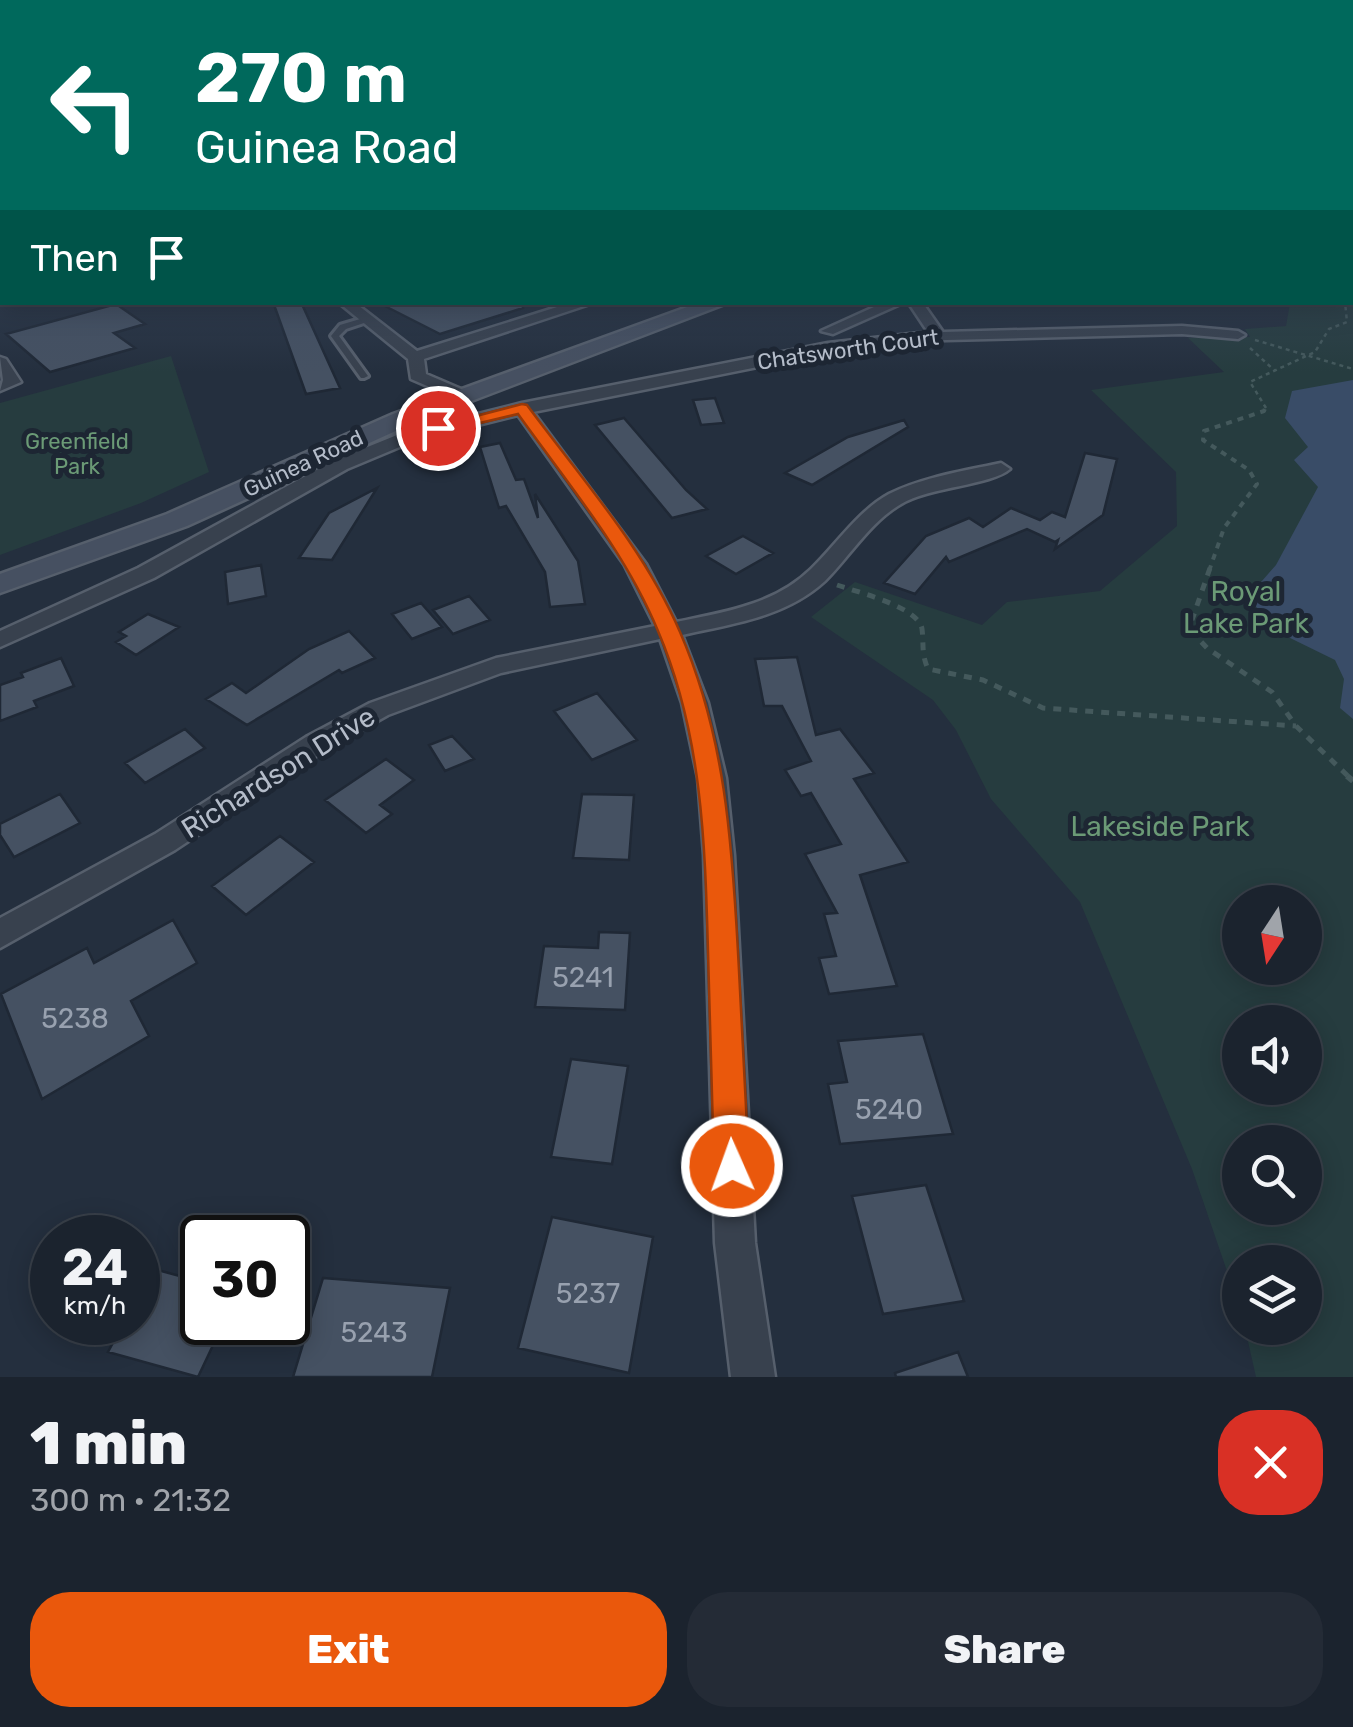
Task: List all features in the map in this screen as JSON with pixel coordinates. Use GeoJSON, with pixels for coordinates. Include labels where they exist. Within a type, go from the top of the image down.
{"type":"FeatureCollection","features":[{"type":"Feature","properties":{"kind":"main road","name":"Guinea Road"},"geometry":{"type":"LineString","coordinates":[[0,560],[156,504],[437,378],[676,305]]}},
{"type":"Feature","properties":{"kind":"main road","name":"Guinea Road"},"geometry":{"type":"LineString","coordinates":[[0,584],[176,520],[368,433],[437,378],[710,305]]}},
{"type":"Feature","properties":{"kind":"street"},"geometry":{"type":"LineString","coordinates":[[350,305],[437,378],[581,305]]}},
{"type":"Feature","properties":{"kind":"street"},"geometry":{"type":"LineString","coordinates":[[828,331],[891,305]]}},
{"type":"Feature","properties":{"kind":"street"},"geometry":{"type":"LineString","coordinates":[[918,305],[938,335]]}},
{"type":"Feature","properties":{"kind":"street","name":"Chatsworth Court"},"geometry":{"type":"LineString","coordinates":[[522,408],[828,348],[938,335],[1182,330],[1238,335]]}},
{"type":"Feature","properties":{"kind":"street"},"geometry":{"type":"LineString","coordinates":[[0,362],[13,382],[0,386]]}},
{"type":"Feature","properties":{"kind":"street"},"geometry":{"type":"LineString","coordinates":[[522,408],[635,564],[669,631],[695,703],[712,778],[719,855],[735,1243],[753,1377]]}},
{"type":"Feature","properties":{"kind":"street","name":"Guinea Road"},"geometry":{"type":"LineString","coordinates":[[0,640],[146,573],[310,480],[367,453],[438,428],[522,408]]}},
{"type":"Feature","properties":{"kind":"street","name":"Richardson Drive"},"geometry":{"type":"LineString","coordinates":[[0,934],[166,842],[315,744],[379,709],[496,666],[753,613],[777,603],[816,577],[872,516],[896,500],[948,480],[1001,468]]}},
{"type":"Feature","properties":{"kind":"lane"},"geometry":{"type":"LineString","coordinates":[[364,376],[335,336],[343,326],[367,319]]}},
{"type":"Feature","properties":{"kind":"path"},"geometry":{"type":"LineString","coordinates":[[1346,305],[1349,317],[1329,329],[1320,339],[1320,347],[1250,382],[1267,407],[1264,411],[1223,422],[1202,435],[1208,445],[1248,470],[1257,484],[1224,528],[1192,620],[1194,634],[1207,648],[1272,692],[1296,726],[1353,781]]}},
{"type":"Feature","properties":{"kind":"path"},"geometry":{"type":"LineString","coordinates":[[1238,335],[1353,369]]}},
{"type":"Feature","properties":{"kind":"path"},"geometry":{"type":"LineString","coordinates":[[1238,335],[1274,370]]}},
{"type":"Feature","properties":{"kind":"path"},"geometry":{"type":"LineString","coordinates":[[816,577],[901,608],[917,618],[922,627],[920,652],[928,669],[983,680],[1044,708],[1296,726]]}},
{"type":"Feature","properties":{"kind":"green space"},"geometry":{"type":"Polygon","coordinates":[[[1290,305],[1353,305],[1353,1377],[1256,1377],[1249,1345],[1322,1345],[1322,1245],[1222,1245],[1222,1256],[1192,1169],[1080,902],[991,799],[956,730],[933,700],[811,617],[855,582],[982,625],[1007,602],[1100,591],[1177,526],[1176,472],[1091,390],[1224,372],[1188,338],[1250,337],[1245,329],[1286,326],[1290,305]]]}},
{"type":"Feature","properties":{"kind":"green space","name":"Greenfield Park"},"geometry":{"type":"Polygon","coordinates":[[[171,356],[209,472],[141,503],[0,555],[0,403],[171,356]]]}},
{"type":"Feature","properties":{"kind":"water"},"geometry":{"type":"Polygon","coordinates":[[[1353,380],[1353,719],[1340,708],[1344,679],[1335,660],[1286,636],[1247,598],[1276,565],[1318,487],[1294,460],[1308,447],[1285,418],[1292,391],[1353,380]]]}},
{"type":"Feature","properties":{"kind":"building"},"geometry":{"type":"Polygon","coordinates":[[[112,305],[145,324],[114,333],[135,348],[50,372],[6,334],[112,305]]]}},
{"type":"Feature","properties":{"kind":"building"},"geometry":{"type":"Polygon","coordinates":[[[274,305],[302,305],[340,388],[306,394],[274,305]]]}},
{"type":"Feature","properties":{"kind":"building"},"geometry":{"type":"Polygon","coordinates":[[[383,305],[522,305],[523,308],[440,334],[383,305]]]}},
{"type":"Feature","properties":{"kind":"building"},"geometry":{"type":"Polygon","coordinates":[[[715,398],[724,423],[701,425],[693,400],[715,398]]]}},
{"type":"Feature","properties":{"kind":"building"},"geometry":{"type":"Polygon","coordinates":[[[624,418],[707,509],[672,518],[595,425],[624,418]]]}},
{"type":"Feature","properties":{"kind":"building"},"geometry":{"type":"Polygon","coordinates":[[[904,420],[908,427],[812,485],[785,473],[848,437],[904,420]]]}},
{"type":"Feature","properties":{"kind":"building"},"geometry":{"type":"Polygon","coordinates":[[[500,443],[516,480],[524,479],[538,518],[535,494],[578,561],[585,604],[550,607],[545,572],[506,506],[499,508],[480,447],[500,443]]]}},
{"type":"Feature","properties":{"kind":"building"},"geometry":{"type":"Polygon","coordinates":[[[1085,453],[1117,459],[1103,515],[1055,549],[1058,540],[1027,529],[949,562],[946,557],[915,594],[884,583],[926,536],[969,518],[983,527],[1011,508],[1040,520],[1052,512],[1065,517],[1085,453]]]}},
{"type":"Feature","properties":{"kind":"building"},"geometry":{"type":"Polygon","coordinates":[[[377,488],[332,560],[299,558],[329,513],[377,488]]]}},
{"type":"Feature","properties":{"kind":"building"},"geometry":{"type":"Polygon","coordinates":[[[743,536],[773,553],[736,574],[706,556],[743,536]]]}},
{"type":"Feature","properties":{"kind":"building"},"geometry":{"type":"Polygon","coordinates":[[[261,565],[266,596],[228,604],[225,572],[261,565]]]}},
{"type":"Feature","properties":{"kind":"building"},"geometry":{"type":"Polygon","coordinates":[[[469,596],[490,620],[453,634],[433,610],[469,596]]]}},
{"type":"Feature","properties":{"kind":"building"},"geometry":{"type":"Polygon","coordinates":[[[421,603],[442,627],[412,639],[392,614],[421,603]]]}},
{"type":"Feature","properties":{"kind":"building"},"geometry":{"type":"Polygon","coordinates":[[[148,614],[179,627],[136,655],[116,642],[126,636],[119,632],[148,614]]]}},
{"type":"Feature","properties":{"kind":"building"},"geometry":{"type":"Polygon","coordinates":[[[349,631],[375,658],[342,673],[339,670],[247,725],[206,699],[232,683],[246,693],[309,649],[349,631]]]}},
{"type":"Feature","properties":{"kind":"building"},"geometry":{"type":"Polygon","coordinates":[[[797,657],[816,735],[840,729],[874,773],[854,779],[908,862],[860,875],[897,986],[829,994],[819,958],[836,956],[824,914],[837,913],[805,854],[841,844],[811,793],[801,796],[785,770],[811,761],[782,706],[764,706],[755,659],[797,657]]]}},
{"type":"Feature","properties":{"kind":"building"},"geometry":{"type":"Polygon","coordinates":[[[61,658],[74,686],[34,701],[37,707],[0,721],[0,685],[61,658]]]}},
{"type":"Feature","properties":{"kind":"building"},"geometry":{"type":"Polygon","coordinates":[[[597,693],[637,740],[592,760],[554,711],[597,693]]]}},
{"type":"Feature","properties":{"kind":"building"},"geometry":{"type":"Polygon","coordinates":[[[185,729],[205,748],[145,783],[125,763],[185,729]]]}},
{"type":"Feature","properties":{"kind":"building"},"geometry":{"type":"Polygon","coordinates":[[[452,736],[474,759],[445,771],[429,745],[452,736]]]}},
{"type":"Feature","properties":{"kind":"building"},"geometry":{"type":"Polygon","coordinates":[[[386,759],[414,780],[380,805],[392,814],[366,833],[325,800],[386,759]]]}},
{"type":"Feature","properties":{"kind":"building"},"geometry":{"type":"Polygon","coordinates":[[[60,794],[80,823],[14,857],[0,835],[0,824],[60,794]]]}},
{"type":"Feature","properties":{"kind":"building"},"geometry":{"type":"Polygon","coordinates":[[[582,794],[634,795],[629,860],[573,858],[582,794]]]}},
{"type":"Feature","properties":{"kind":"building"},"geometry":{"type":"Polygon","coordinates":[[[280,836],[314,862],[246,915],[212,886],[280,836]]]}},
{"type":"Feature","properties":{"kind":"building"},"geometry":{"type":"Polygon","coordinates":[[[173,920],[197,963],[131,1001],[149,1036],[42,1099],[1,994],[87,948],[94,963],[173,920]]]}},
{"type":"Feature","properties":{"kind":"building"},"geometry":{"type":"Polygon","coordinates":[[[599,932],[630,933],[625,1010],[535,1007],[544,946],[598,948],[599,932]]]}},
{"type":"Feature","properties":{"kind":"building"},"geometry":{"type":"Polygon","coordinates":[[[923,1034],[953,1134],[840,1144],[828,1084],[847,1082],[838,1041],[923,1034]]]}},
{"type":"Feature","properties":{"kind":"building"},"geometry":{"type":"Polygon","coordinates":[[[571,1059],[628,1066],[612,1164],[551,1157],[571,1059]]]}},
{"type":"Feature","properties":{"kind":"building"},"geometry":{"type":"Polygon","coordinates":[[[926,1185],[964,1301],[883,1314],[852,1196],[926,1185]]]}},
{"type":"Feature","properties":{"kind":"building"},"geometry":{"type":"Polygon","coordinates":[[[552,1217],[653,1237],[629,1373],[518,1348],[552,1217]]]}},
{"type":"Feature","properties":{"kind":"building"},"geometry":{"type":"Polygon","coordinates":[[[160,1271],[180,1276],[180,1345],[213,1345],[198,1377],[108,1352],[112,1345],[160,1345],[160,1271]]]}},
{"type":"Feature","properties":{"kind":"building"},"geometry":{"type":"Polygon","coordinates":[[[323,1278],[450,1288],[432,1377],[293,1377],[303,1345],[310,1345],[310,1321],[323,1278]]]}},
{"type":"Feature","properties":{"kind":"building"},"geometry":{"type":"Polygon","coordinates":[[[958,1352],[968,1377],[896,1377],[895,1373],[958,1352]]]}},
{"type":"Feature","properties":{"kind":"route"},"geometry":{"type":"LineString","coordinates":[[438,428],[522,408],[635,564],[669,631],[695,703],[712,778],[719,855],[732,1166]]}},
{"type":"Feature","properties":{"kind":"park label","name":"Royal Lake Park"},"geometry":{"type":"Point","coordinates":[1246,607]}},
{"type":"Feature","properties":{"kind":"park label","name":"Lakeside Park"},"geometry":{"type":"Point","coordinates":[1160,826]}}]}
